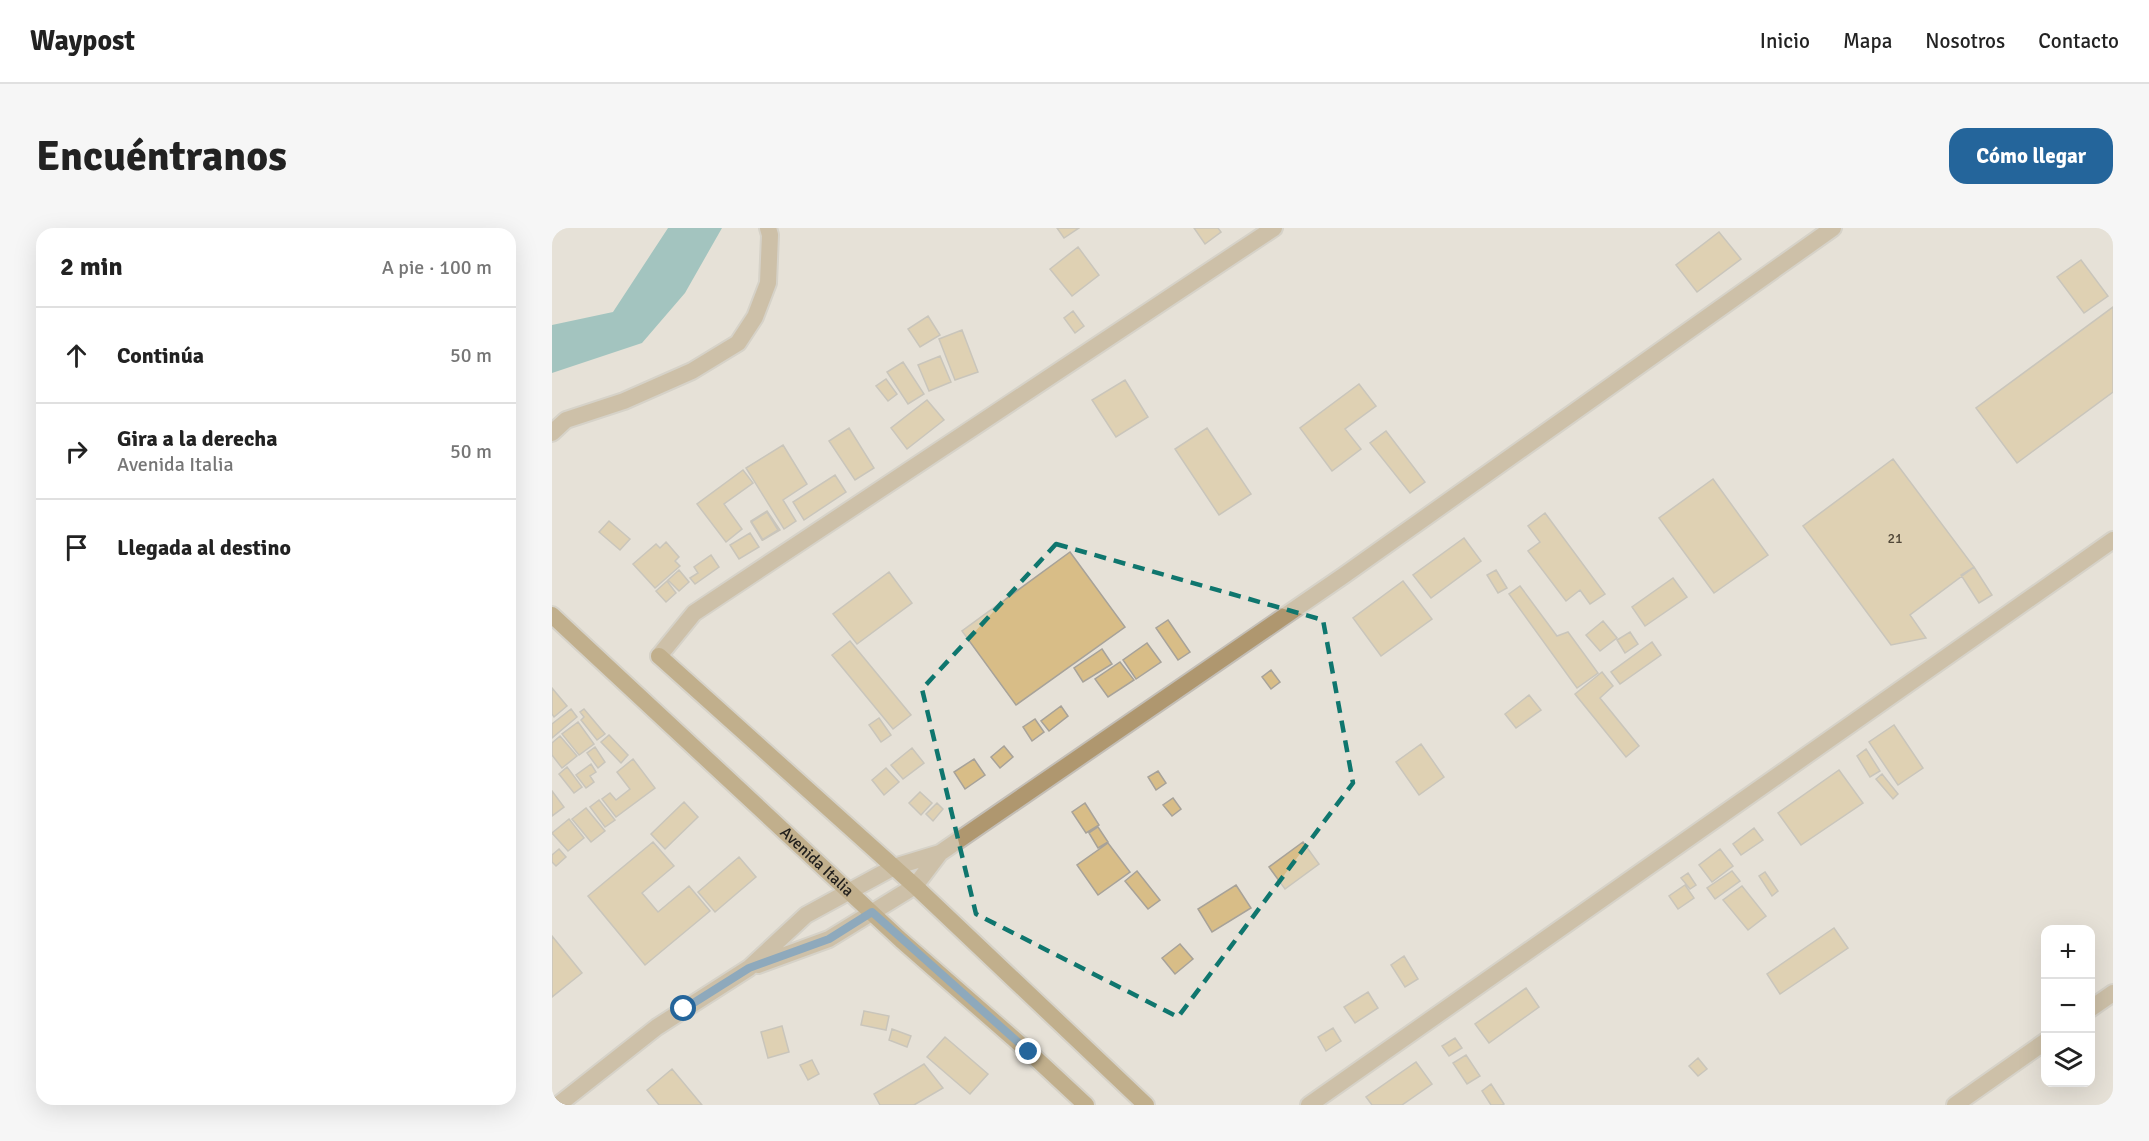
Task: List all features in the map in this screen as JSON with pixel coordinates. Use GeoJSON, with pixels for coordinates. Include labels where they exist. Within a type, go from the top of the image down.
{"type":"FeatureCollection","features":[{"type":"Feature","properties":{"kind":"main road","name":"Avenida Italia"},"geometry":{"type":"LineString","coordinates":[[552,615],[849,891],[1086,1105]]}},
{"type":"Feature","properties":{"kind":"main road"},"geometry":{"type":"LineString","coordinates":[[659,656],[915,886],[1146,1105]]}},
{"type":"Feature","properties":{"kind":"street"},"geometry":{"type":"LineString","coordinates":[[552,433],[566,420],[624,401],[692,371],[738,343],[755,317],[768,283],[770,235],[768,228]]}},
{"type":"Feature","properties":{"kind":"street"},"geometry":{"type":"LineString","coordinates":[[659,656],[694,613],[1274,228]]}},
{"type":"Feature","properties":{"kind":"street"},"geometry":{"type":"LineString","coordinates":[[558,1105],[657,1027],[749,968],[806,915],[894,867],[940,853],[1343,576],[1833,228]]}},
{"type":"Feature","properties":{"kind":"street"},"geometry":{"type":"LineString","coordinates":[[1309,1105],[2113,540]]}},
{"type":"Feature","properties":{"kind":"street"},"geometry":{"type":"LineString","coordinates":[[749,968],[829,939],[915,886],[940,853]]}},
{"type":"Feature","properties":{"kind":"street"},"geometry":{"type":"LineString","coordinates":[[2095,1006],[2113,993]]}},
{"type":"Feature","properties":{"kind":"street"},"geometry":{"type":"LineString","coordinates":[[1955,1105],[2041,1045]]}},
{"type":"Feature","properties":{"kind":"highlighted area"},"geometry":{"type":"Polygon","coordinates":[[[1056,544],[1323,620],[1353,783],[1178,1017],[976,914],[922,689],[1056,544]]]}},
{"type":"Feature","properties":{"kind":"water"},"geometry":{"type":"Polygon","coordinates":[[[668,228],[722,228],[685,293],[642,343],[552,373],[552,325],[613,312],[668,228]]]}},
{"type":"Feature","properties":{"kind":"building"},"geometry":{"type":"Polygon","coordinates":[[[1057,228],[1079,228],[1064,238],[1057,228]]]}},
{"type":"Feature","properties":{"kind":"building"},"geometry":{"type":"Polygon","coordinates":[[[1194,228],[1218,228],[1221,232],[1205,244],[1194,228]]]}},
{"type":"Feature","properties":{"kind":"building"},"geometry":{"type":"Polygon","coordinates":[[[1719,232],[1741,259],[1697,292],[1676,265],[1719,232]]]}},
{"type":"Feature","properties":{"kind":"building"},"geometry":{"type":"Polygon","coordinates":[[[1078,247],[1099,275],[1072,296],[1050,269],[1078,247]]]}},
{"type":"Feature","properties":{"kind":"building"},"geometry":{"type":"Polygon","coordinates":[[[2081,260],[2108,296],[2084,313],[2057,277],[2081,260]]]}},
{"type":"Feature","properties":{"kind":"building"},"geometry":{"type":"Polygon","coordinates":[[[2113,307],[2113,392],[2017,463],[1976,408],[2113,307]]]}},
{"type":"Feature","properties":{"kind":"building"},"geometry":{"type":"Polygon","coordinates":[[[1073,311],[1084,326],[1075,333],[1064,318],[1073,311]]]}},
{"type":"Feature","properties":{"kind":"building"},"geometry":{"type":"Polygon","coordinates":[[[928,316],[940,335],[920,347],[908,329],[928,316]]]}},
{"type":"Feature","properties":{"kind":"building"},"geometry":{"type":"Polygon","coordinates":[[[962,330],[978,372],[955,380],[939,339],[962,330]]]}},
{"type":"Feature","properties":{"kind":"building"},"geometry":{"type":"Polygon","coordinates":[[[940,356],[951,382],[929,391],[918,365],[940,356]]]}},
{"type":"Feature","properties":{"kind":"building"},"geometry":{"type":"Polygon","coordinates":[[[903,362],[924,394],[908,404],[887,372],[903,362]]]}},
{"type":"Feature","properties":{"kind":"building"},"geometry":{"type":"Polygon","coordinates":[[[886,379],[897,394],[888,401],[876,386],[886,379]]]}},
{"type":"Feature","properties":{"kind":"building"},"geometry":{"type":"Polygon","coordinates":[[[1125,380],[1148,417],[1116,437],[1092,400],[1125,380]]]}},
{"type":"Feature","properties":{"kind":"building"},"geometry":{"type":"Polygon","coordinates":[[[1359,384],[1376,406],[1345,429],[1361,449],[1332,471],[1300,428],[1359,384]]]}},
{"type":"Feature","properties":{"kind":"building"},"geometry":{"type":"Polygon","coordinates":[[[927,400],[944,420],[907,449],[891,428],[927,400]]]}},
{"type":"Feature","properties":{"kind":"building"},"geometry":{"type":"Polygon","coordinates":[[[849,428],[874,468],[855,480],[829,441],[849,428]]]}},
{"type":"Feature","properties":{"kind":"building"},"geometry":{"type":"Polygon","coordinates":[[[1207,428],[1251,494],[1219,515],[1175,449],[1207,428]]]}},
{"type":"Feature","properties":{"kind":"building"},"geometry":{"type":"Polygon","coordinates":[[[1386,431],[1425,482],[1410,493],[1370,443],[1386,431]]]}},
{"type":"Feature","properties":{"kind":"building"},"geometry":{"type":"Polygon","coordinates":[[[783,445],[807,484],[783,500],[796,521],[784,529],[746,468],[783,445]]]}},
{"type":"Feature","properties":{"kind":"building"},"geometry":{"type":"Polygon","coordinates":[[[1893,459],[1974,567],[1910,615],[1926,638],[1891,645],[1803,526],[1893,459]]]}},
{"type":"Feature","properties":{"kind":"building"},"geometry":{"type":"Polygon","coordinates":[[[743,470],[753,483],[724,504],[742,529],[726,542],[697,504],[743,470]]]}},
{"type":"Feature","properties":{"kind":"building"},"geometry":{"type":"Polygon","coordinates":[[[835,475],[846,492],[804,520],[793,502],[835,475]]]}},
{"type":"Feature","properties":{"kind":"building"},"geometry":{"type":"Polygon","coordinates":[[[1713,479],[1768,555],[1714,593],[1659,518],[1713,479]]]}},
{"type":"Feature","properties":{"kind":"building"},"geometry":{"type":"Polygon","coordinates":[[[767,511],[780,530],[763,540],[751,521],[767,511]]]}},
{"type":"Feature","properties":{"kind":"building"},"geometry":{"type":"Polygon","coordinates":[[[767,512],[778,530],[762,540],[751,522],[767,512]]]}},
{"type":"Feature","properties":{"kind":"building"},"geometry":{"type":"Polygon","coordinates":[[[1545,513],[1605,594],[1590,604],[1580,590],[1566,601],[1528,551],[1540,542],[1528,526],[1545,513]]]}},
{"type":"Feature","properties":{"kind":"building"},"geometry":{"type":"Polygon","coordinates":[[[609,521],[630,539],[620,550],[599,532],[609,521]]]}},
{"type":"Feature","properties":{"kind":"building"},"geometry":{"type":"Polygon","coordinates":[[[750,533],[759,547],[739,559],[730,545],[750,533]]]}},
{"type":"Feature","properties":{"kind":"building"},"geometry":{"type":"Polygon","coordinates":[[[1464,538],[1481,561],[1431,598],[1413,575],[1464,538]]]}},
{"type":"Feature","properties":{"kind":"building"},"geometry":{"type":"Polygon","coordinates":[[[666,542],[679,557],[675,561],[680,566],[655,588],[633,564],[656,544],[660,548],[666,542]]]}},
{"type":"Feature","properties":{"kind":"building"},"geometry":{"type":"Polygon","coordinates":[[[1070,552],[1125,627],[1016,705],[962,631],[1070,552]]]}},
{"type":"Feature","properties":{"kind":"building"},"geometry":{"type":"Polygon","coordinates":[[[711,555],[719,567],[695,584],[690,578],[698,573],[694,567],[711,555]]]}},
{"type":"Feature","properties":{"kind":"building"},"geometry":{"type":"Polygon","coordinates":[[[1974,567],[1992,595],[1979,603],[1961,575],[1974,567]]]}},
{"type":"Feature","properties":{"kind":"building"},"geometry":{"type":"Polygon","coordinates":[[[679,570],[689,582],[679,591],[668,580],[679,570]]]}},
{"type":"Feature","properties":{"kind":"building"},"geometry":{"type":"Polygon","coordinates":[[[1496,570],[1507,588],[1498,593],[1487,575],[1496,570]]]}},
{"type":"Feature","properties":{"kind":"building"},"geometry":{"type":"Polygon","coordinates":[[[889,572],[912,603],[857,644],[833,614],[889,572]]]}},
{"type":"Feature","properties":{"kind":"building"},"geometry":{"type":"Polygon","coordinates":[[[1673,578],[1687,597],[1645,626],[1632,607],[1673,578]]]}},
{"type":"Feature","properties":{"kind":"building"},"geometry":{"type":"Polygon","coordinates":[[[667,581],[676,593],[666,602],[656,591],[667,581]]]}},
{"type":"Feature","properties":{"kind":"building"},"geometry":{"type":"Polygon","coordinates":[[[1403,581],[1432,619],[1381,656],[1353,618],[1403,581]]]}},
{"type":"Feature","properties":{"kind":"building"},"geometry":{"type":"Polygon","coordinates":[[[1520,586],[1557,636],[1568,632],[1598,673],[1577,688],[1509,594],[1520,586]]]}},
{"type":"Feature","properties":{"kind":"building"},"geometry":{"type":"Polygon","coordinates":[[[1168,620],[1190,652],[1178,660],[1156,628],[1168,620]]]}},
{"type":"Feature","properties":{"kind":"building"},"geometry":{"type":"Polygon","coordinates":[[[1603,621],[1617,638],[1600,651],[1586,635],[1603,621]]]}},
{"type":"Feature","properties":{"kind":"building"},"geometry":{"type":"Polygon","coordinates":[[[1630,632],[1638,644],[1625,653],[1617,640],[1630,632]]]}},
{"type":"Feature","properties":{"kind":"building"},"geometry":{"type":"Polygon","coordinates":[[[850,641],[911,715],[893,729],[832,655],[850,641]]]}},
{"type":"Feature","properties":{"kind":"building"},"geometry":{"type":"Polygon","coordinates":[[[1652,642],[1661,655],[1620,684],[1611,672],[1652,642]]]}},
{"type":"Feature","properties":{"kind":"building"},"geometry":{"type":"Polygon","coordinates":[[[1147,643],[1161,662],[1136,679],[1123,660],[1147,643]]]}},
{"type":"Feature","properties":{"kind":"building"},"geometry":{"type":"Polygon","coordinates":[[[1102,649],[1112,664],[1083,682],[1074,668],[1102,649]]]}},
{"type":"Feature","properties":{"kind":"building"},"geometry":{"type":"Polygon","coordinates":[[[1120,662],[1134,680],[1108,697],[1095,679],[1120,662]]]}},
{"type":"Feature","properties":{"kind":"building"},"geometry":{"type":"Polygon","coordinates":[[[1271,670],[1280,682],[1271,689],[1262,677],[1271,670]]]}},
{"type":"Feature","properties":{"kind":"building"},"geometry":{"type":"Polygon","coordinates":[[[1602,672],[1613,686],[1600,698],[1639,746],[1626,757],[1575,694],[1602,672]]]}},
{"type":"Feature","properties":{"kind":"building"},"geometry":{"type":"Polygon","coordinates":[[[552,688],[567,706],[554,717],[552,714],[552,688]]]}},
{"type":"Feature","properties":{"kind":"building"},"geometry":{"type":"Polygon","coordinates":[[[1529,695],[1541,710],[1516,728],[1505,714],[1529,695]]]}},
{"type":"Feature","properties":{"kind":"building"},"geometry":{"type":"Polygon","coordinates":[[[1061,706],[1068,716],[1049,731],[1041,721],[1061,706]]]}},
{"type":"Feature","properties":{"kind":"building"},"geometry":{"type":"Polygon","coordinates":[[[571,709],[577,717],[552,738],[552,724],[571,709]]]}},
{"type":"Feature","properties":{"kind":"building"},"geometry":{"type":"Polygon","coordinates":[[[584,709],[605,734],[597,740],[581,720],[584,717],[580,712],[584,709]]]}},
{"type":"Feature","properties":{"kind":"building"},"geometry":{"type":"Polygon","coordinates":[[[879,718],[891,735],[881,742],[869,725],[879,718]]]}},
{"type":"Feature","properties":{"kind":"building"},"geometry":{"type":"Polygon","coordinates":[[[1035,719],[1044,732],[1032,741],[1023,727],[1035,719]]]}},
{"type":"Feature","properties":{"kind":"building"},"geometry":{"type":"Polygon","coordinates":[[[578,722],[594,744],[579,755],[562,734],[578,722]]]}},
{"type":"Feature","properties":{"kind":"building"},"geometry":{"type":"Polygon","coordinates":[[[1894,725],[1923,768],[1898,785],[1869,742],[1894,725]]]}},
{"type":"Feature","properties":{"kind":"building"},"geometry":{"type":"Polygon","coordinates":[[[609,735],[628,755],[621,763],[601,742],[609,735]]]}},
{"type":"Feature","properties":{"kind":"building"},"geometry":{"type":"Polygon","coordinates":[[[560,736],[577,756],[562,768],[552,755],[552,743],[560,736]]]}},
{"type":"Feature","properties":{"kind":"building"},"geometry":{"type":"Polygon","coordinates":[[[1421,744],[1444,777],[1419,795],[1396,762],[1421,744]]]}},
{"type":"Feature","properties":{"kind":"building"},"geometry":{"type":"Polygon","coordinates":[[[1004,746],[1013,757],[1000,768],[991,757],[1004,746]]]}},
{"type":"Feature","properties":{"kind":"building"},"geometry":{"type":"Polygon","coordinates":[[[595,747],[605,762],[598,768],[587,753],[595,747]]]}},
{"type":"Feature","properties":{"kind":"building"},"geometry":{"type":"Polygon","coordinates":[[[912,748],[924,763],[903,779],[891,765],[912,748]]]}},
{"type":"Feature","properties":{"kind":"building"},"geometry":{"type":"Polygon","coordinates":[[[1866,749],[1880,771],[1870,777],[1857,756],[1866,749]]]}},
{"type":"Feature","properties":{"kind":"building"},"geometry":{"type":"Polygon","coordinates":[[[633,759],[655,788],[616,817],[602,799],[610,793],[616,800],[630,789],[617,772],[633,759]]]}},
{"type":"Feature","properties":{"kind":"building"},"geometry":{"type":"Polygon","coordinates":[[[974,759],[985,775],[965,789],[954,772],[974,759]]]}},
{"type":"Feature","properties":{"kind":"building"},"geometry":{"type":"Polygon","coordinates":[[[591,764],[596,772],[590,776],[594,782],[586,788],[576,775],[591,764]]]}},
{"type":"Feature","properties":{"kind":"building"},"geometry":{"type":"Polygon","coordinates":[[[567,767],[582,787],[574,793],[559,774],[567,767]]]}},
{"type":"Feature","properties":{"kind":"building"},"geometry":{"type":"Polygon","coordinates":[[[886,768],[899,782],[884,795],[872,780],[886,768]]]}},
{"type":"Feature","properties":{"kind":"building"},"geometry":{"type":"Polygon","coordinates":[[[1839,770],[1863,803],[1801,845],[1778,813],[1839,770]]]}},
{"type":"Feature","properties":{"kind":"building"},"geometry":{"type":"Polygon","coordinates":[[[1158,771],[1166,783],[1156,790],[1148,777],[1158,771]]]}},
{"type":"Feature","properties":{"kind":"building"},"geometry":{"type":"Polygon","coordinates":[[[1882,774],[1898,794],[1893,799],[1876,779],[1882,774]]]}},
{"type":"Feature","properties":{"kind":"building"},"geometry":{"type":"Polygon","coordinates":[[[552,791],[564,807],[552,816],[552,791]]]}},
{"type":"Feature","properties":{"kind":"building"},"geometry":{"type":"Polygon","coordinates":[[[920,792],[932,803],[921,815],[909,803],[920,792]]]}},
{"type":"Feature","properties":{"kind":"building"},"geometry":{"type":"Polygon","coordinates":[[[1173,798],[1181,809],[1172,816],[1163,805],[1173,798]]]}},
{"type":"Feature","properties":{"kind":"building"},"geometry":{"type":"Polygon","coordinates":[[[599,800],[615,820],[605,827],[590,807],[599,800]]]}},
{"type":"Feature","properties":{"kind":"building"},"geometry":{"type":"Polygon","coordinates":[[[684,802],[698,817],[665,849],[651,834],[684,802]]]}},
{"type":"Feature","properties":{"kind":"building"},"geometry":{"type":"Polygon","coordinates":[[[937,803],[943,809],[933,821],[926,814],[937,803]]]}},
{"type":"Feature","properties":{"kind":"building"},"geometry":{"type":"Polygon","coordinates":[[[1085,803],[1099,825],[1086,833],[1072,812],[1085,803]]]}},
{"type":"Feature","properties":{"kind":"building"},"geometry":{"type":"Polygon","coordinates":[[[586,808],[605,831],[591,842],[572,819],[586,808]]]}},
{"type":"Feature","properties":{"kind":"building"},"geometry":{"type":"Polygon","coordinates":[[[569,819],[584,838],[568,851],[552,833],[569,819]]]}},
{"type":"Feature","properties":{"kind":"building"},"geometry":{"type":"Polygon","coordinates":[[[1098,827],[1108,842],[1098,848],[1089,833],[1098,827]]]}},
{"type":"Feature","properties":{"kind":"building"},"geometry":{"type":"Polygon","coordinates":[[[1754,828],[1763,840],[1741,855],[1733,844],[1754,828]]]}},
{"type":"Feature","properties":{"kind":"building"},"geometry":{"type":"Polygon","coordinates":[[[653,842],[674,866],[642,893],[658,912],[689,886],[710,911],[645,965],[588,896],[653,842]]]}},
{"type":"Feature","properties":{"kind":"building"},"geometry":{"type":"Polygon","coordinates":[[[1303,842],[1319,864],[1285,889],[1269,867],[1303,842]]]}},
{"type":"Feature","properties":{"kind":"building"},"geometry":{"type":"Polygon","coordinates":[[[1108,843],[1130,872],[1098,895],[1077,865],[1108,843]]]}},
{"type":"Feature","properties":{"kind":"building"},"geometry":{"type":"Polygon","coordinates":[[[559,849],[566,857],[556,866],[552,862],[552,855],[559,849]]]}},
{"type":"Feature","properties":{"kind":"building"},"geometry":{"type":"Polygon","coordinates":[[[1720,849],[1733,866],[1712,882],[1699,865],[1720,849]]]}},
{"type":"Feature","properties":{"kind":"building"},"geometry":{"type":"Polygon","coordinates":[[[739,857],[756,877],[715,912],[698,892],[739,857]]]}},
{"type":"Feature","properties":{"kind":"building"},"geometry":{"type":"Polygon","coordinates":[[[1137,871],[1160,900],[1148,909],[1125,881],[1137,871]]]}},
{"type":"Feature","properties":{"kind":"building"},"geometry":{"type":"Polygon","coordinates":[[[1732,871],[1740,881],[1715,899],[1707,888],[1732,871]]]}},
{"type":"Feature","properties":{"kind":"building"},"geometry":{"type":"Polygon","coordinates":[[[1765,872],[1778,891],[1772,896],[1759,876],[1765,872]]]}},
{"type":"Feature","properties":{"kind":"building"},"geometry":{"type":"Polygon","coordinates":[[[1688,873],[1696,885],[1690,889],[1681,878],[1688,873]]]}},
{"type":"Feature","properties":{"kind":"building"},"geometry":{"type":"Polygon","coordinates":[[[1236,885],[1251,908],[1212,932],[1198,909],[1236,885]]]}},
{"type":"Feature","properties":{"kind":"building"},"geometry":{"type":"Polygon","coordinates":[[[1685,885],[1694,898],[1678,909],[1669,896],[1685,885]]]}},
{"type":"Feature","properties":{"kind":"building"},"geometry":{"type":"Polygon","coordinates":[[[1742,886],[1766,916],[1748,930],[1723,900],[1742,886]]]}},
{"type":"Feature","properties":{"kind":"building"},"geometry":{"type":"Polygon","coordinates":[[[1834,928],[1848,948],[1780,994],[1767,974],[1834,928]]]}},
{"type":"Feature","properties":{"kind":"building"},"geometry":{"type":"Polygon","coordinates":[[[552,936],[582,973],[552,997],[552,936]]]}},
{"type":"Feature","properties":{"kind":"building"},"geometry":{"type":"Polygon","coordinates":[[[1180,944],[1193,959],[1175,974],[1162,958],[1180,944]]]}},
{"type":"Feature","properties":{"kind":"building"},"geometry":{"type":"Polygon","coordinates":[[[1404,956],[1418,979],[1405,987],[1391,965],[1404,956]]]}},
{"type":"Feature","properties":{"kind":"building"},"geometry":{"type":"Polygon","coordinates":[[[1526,988],[1539,1007],[1489,1043],[1475,1024],[1526,988]]]}},
{"type":"Feature","properties":{"kind":"building"},"geometry":{"type":"Polygon","coordinates":[[[1368,992],[1378,1008],[1355,1023],[1344,1007],[1368,992]]]}},
{"type":"Feature","properties":{"kind":"building"},"geometry":{"type":"Polygon","coordinates":[[[864,1011],[889,1016],[886,1030],[861,1025],[864,1011]]]}},
{"type":"Feature","properties":{"kind":"building"},"geometry":{"type":"Polygon","coordinates":[[[782,1026],[789,1052],[768,1058],[761,1032],[782,1026]]]}},
{"type":"Feature","properties":{"kind":"building"},"geometry":{"type":"Polygon","coordinates":[[[1333,1028],[1341,1041],[1326,1051],[1318,1037],[1333,1028]]]}},
{"type":"Feature","properties":{"kind":"building"},"geometry":{"type":"Polygon","coordinates":[[[892,1029],[911,1036],[907,1047],[889,1040],[892,1029]]]}},
{"type":"Feature","properties":{"kind":"building"},"geometry":{"type":"Polygon","coordinates":[[[945,1037],[988,1074],[970,1094],[927,1057],[945,1037]]]}},
{"type":"Feature","properties":{"kind":"building"},"geometry":{"type":"Polygon","coordinates":[[[1455,1038],[1462,1048],[1449,1056],[1442,1046],[1455,1038]]]}},
{"type":"Feature","properties":{"kind":"building"},"geometry":{"type":"Polygon","coordinates":[[[1466,1055],[1480,1076],[1467,1084],[1453,1063],[1466,1055]]]}},
{"type":"Feature","properties":{"kind":"building"},"geometry":{"type":"Polygon","coordinates":[[[1698,1058],[1707,1069],[1698,1076],[1689,1066],[1698,1058]]]}},
{"type":"Feature","properties":{"kind":"building"},"geometry":{"type":"Polygon","coordinates":[[[812,1060],[819,1074],[808,1080],[800,1065],[812,1060]]]}},
{"type":"Feature","properties":{"kind":"building"},"geometry":{"type":"Polygon","coordinates":[[[1416,1062],[1432,1084],[1402,1105],[1372,1105],[1366,1097],[1416,1062]]]}},
{"type":"Feature","properties":{"kind":"building"},"geometry":{"type":"Polygon","coordinates":[[[924,1064],[943,1088],[914,1105],[880,1105],[874,1094],[924,1064]]]}},
{"type":"Feature","properties":{"kind":"building"},"geometry":{"type":"Polygon","coordinates":[[[672,1069],[702,1105],[659,1105],[647,1090],[672,1069]]]}},
{"type":"Feature","properties":{"kind":"building"},"geometry":{"type":"Polygon","coordinates":[[[1491,1084],[1504,1104],[1491,1105],[1482,1091],[1491,1084]]]}},
{"type":"Feature","properties":{"kind":"route"},"geometry":{"type":"LineString","coordinates":[[684,1009],[749,968],[829,939],[872,912],[1029,1052]]}}]}
